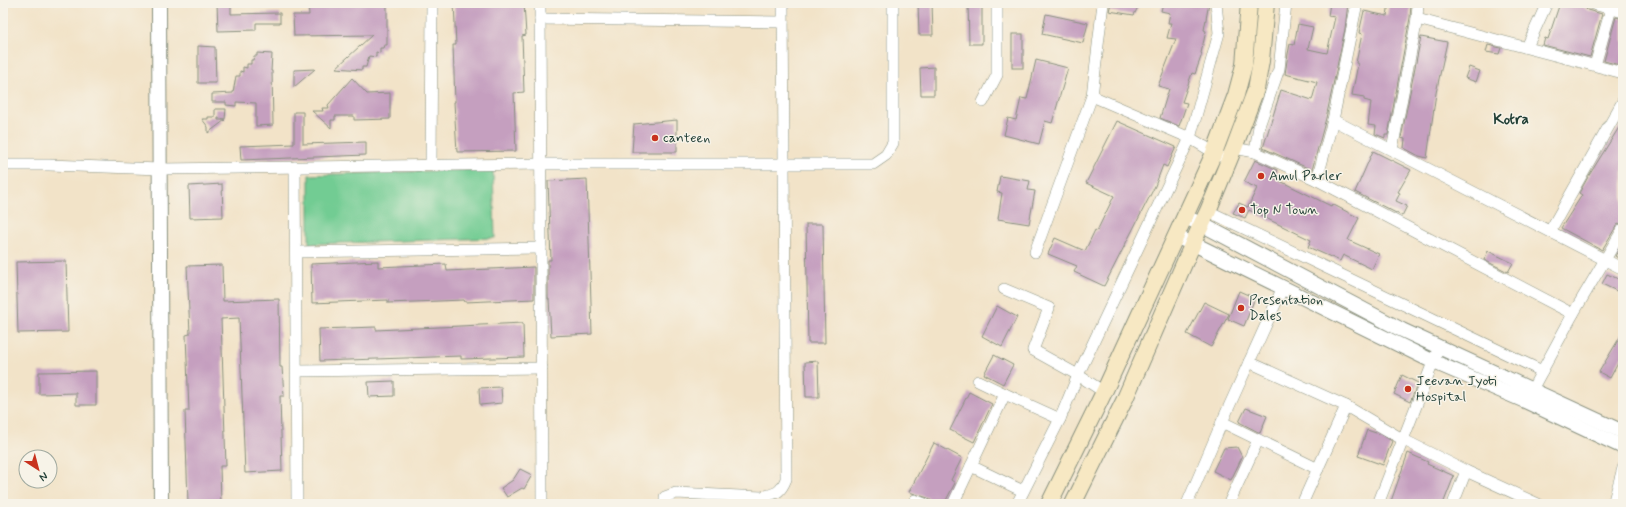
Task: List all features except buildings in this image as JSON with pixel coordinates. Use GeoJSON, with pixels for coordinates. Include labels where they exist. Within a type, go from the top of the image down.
{"type":"FeatureCollection","features":[{"type":"Feature","properties":{"kind":"main road"},"geometry":{"type":"LineString","coordinates":[[1049,504],[1104,392],[1214,153],[1236,95],[1244,65],[1249,3]]}},
{"type":"Feature","properties":{"kind":"main road"},"geometry":{"type":"LineString","coordinates":[[1072,504],[1124,401],[1231,155],[1256,89],[1261,61],[1266,3]]}},
{"type":"Feature","properties":{"kind":"street"},"geometry":{"type":"LineString","coordinates":[[159,3],[161,504]]}},
{"type":"Feature","properties":{"kind":"street"},"geometry":{"type":"LineString","coordinates":[[431,165],[432,3]]}},
{"type":"Feature","properties":{"kind":"street"},"geometry":{"type":"LineString","coordinates":[[540,3],[542,504]]}},
{"type":"Feature","properties":{"kind":"street"},"geometry":{"type":"LineString","coordinates":[[665,504],[665,498],[676,493],[762,497],[773,494],[782,489],[786,479],[783,3]]}},
{"type":"Feature","properties":{"kind":"street"},"geometry":{"type":"LineString","coordinates":[[3,165],[160,169],[541,164],[873,164],[886,155],[893,144],[893,3]]}},
{"type":"Feature","properties":{"kind":"street"},"geometry":{"type":"LineString","coordinates":[[983,102],[997,75],[997,3]]}},
{"type":"Feature","properties":{"kind":"street"},"geometry":{"type":"LineString","coordinates":[[1036,252],[1092,96],[1103,3]]}},
{"type":"Feature","properties":{"kind":"street"},"geometry":{"type":"LineString","coordinates":[[1017,504],[1060,419],[1078,375],[1190,138],[1219,33],[1216,3]]}},
{"type":"Feature","properties":{"kind":"street"},"geometry":{"type":"LineString","coordinates":[[1255,152],[1259,126],[1279,69],[1286,3]]}},
{"type":"Feature","properties":{"kind":"street"},"geometry":{"type":"LineString","coordinates":[[1317,180],[1334,120],[1357,3]]}},
{"type":"Feature","properties":{"kind":"street"},"geometry":{"type":"LineString","coordinates":[[1392,150],[1417,19],[1418,3]]}},
{"type":"Feature","properties":{"kind":"street"},"geometry":{"type":"LineString","coordinates":[[1527,47],[1547,3]]}},
{"type":"Feature","properties":{"kind":"street"},"geometry":{"type":"LineString","coordinates":[[1589,3],[1613,6],[1623,12]]}},
{"type":"Feature","properties":{"kind":"street"},"geometry":{"type":"LineString","coordinates":[[1595,65],[1613,6]]}},
{"type":"Feature","properties":{"kind":"street"},"geometry":{"type":"LineString","coordinates":[[540,19],[783,22]]}},
{"type":"Feature","properties":{"kind":"street"},"geometry":{"type":"LineString","coordinates":[[1417,19],[1623,73]]}},
{"type":"Feature","properties":{"kind":"street"},"geometry":{"type":"LineString","coordinates":[[1092,96],[1190,138],[1214,153],[1231,155],[1255,152],[1317,180],[1573,314]]}},
{"type":"Feature","properties":{"kind":"street"},"geometry":{"type":"LineString","coordinates":[[1550,231],[1623,101]]}},
{"type":"Feature","properties":{"kind":"street"},"geometry":{"type":"LineString","coordinates":[[1334,120],[1623,268]]}},
{"type":"Feature","properties":{"kind":"street"},"geometry":{"type":"LineString","coordinates":[[295,167],[297,504]]}},
{"type":"Feature","properties":{"kind":"street"},"geometry":{"type":"LineString","coordinates":[[1185,217],[1205,217],[1542,371]]}},
{"type":"Feature","properties":{"kind":"street"},"geometry":{"type":"LineString","coordinates":[[1205,217],[1402,330],[1439,347],[1623,447]]}},
{"type":"Feature","properties":{"kind":"street"},"geometry":{"type":"LineString","coordinates":[[1528,395],[1623,229]]}},
{"type":"Feature","properties":{"kind":"street"},"geometry":{"type":"LineString","coordinates":[[1176,237],[1192,243],[1283,287],[1434,362],[1528,395],[1623,432]]}},
{"type":"Feature","properties":{"kind":"street"},"geometry":{"type":"LineString","coordinates":[[296,252],[541,248]]}},
{"type":"Feature","properties":{"kind":"street"},"geometry":{"type":"LineString","coordinates":[[1187,504],[1283,287]]}},
{"type":"Feature","properties":{"kind":"street"},"geometry":{"type":"LineString","coordinates":[[1004,289],[1049,308],[1033,350],[1078,375],[1104,392]]}},
{"type":"Feature","properties":{"kind":"street"},"geometry":{"type":"LineString","coordinates":[[1378,504],[1439,347]]}},
{"type":"Feature","properties":{"kind":"street"},"geometry":{"type":"LineString","coordinates":[[1249,362],[1346,406],[1402,439],[1531,502]]}},
{"type":"Feature","properties":{"kind":"street"},"geometry":{"type":"LineString","coordinates":[[297,371],[542,368]]}},
{"type":"Feature","properties":{"kind":"street"},"geometry":{"type":"LineString","coordinates":[[978,381],[1060,419]]}},
{"type":"Feature","properties":{"kind":"street"},"geometry":{"type":"LineString","coordinates":[[953,504],[1005,394]]}},
{"type":"Feature","properties":{"kind":"street"},"geometry":{"type":"LineString","coordinates":[[1302,504],[1346,406]]}},
{"type":"Feature","properties":{"kind":"street"},"geometry":{"type":"LineString","coordinates":[[1222,422],[1318,469]]}},
{"type":"Feature","properties":{"kind":"street"},"geometry":{"type":"LineString","coordinates":[[1229,503],[1258,440]]}},
{"type":"Feature","properties":{"kind":"street"},"geometry":{"type":"LineString","coordinates":[[971,466],[1023,491]]}},
{"type":"Feature","properties":{"kind":"street"},"geometry":{"type":"LineString","coordinates":[[1613,504],[1623,468]]}},
{"type":"Feature","properties":{"kind":"street"},"geometry":{"type":"LineString","coordinates":[[1454,504],[1466,471]]}},
{"type":"Feature","properties":{"kind":"green space"},"geometry":{"type":"Polygon","coordinates":[[[493,169],[495,238],[309,244],[309,175],[493,169]]]}},
{"type":"Feature","properties":{"kind":"place","name":"canteen"},"geometry":{"type":"Point","coordinates":[655,138]}},
{"type":"Feature","properties":{"kind":"place","name":"Amul Parler"},"geometry":{"type":"Point","coordinates":[1261,176]}},
{"type":"Feature","properties":{"kind":"place","name":"Top N Town"},"geometry":{"type":"Point","coordinates":[1242,210]}},
{"type":"Feature","properties":{"kind":"place","name":"Presentation Dales"},"geometry":{"type":"Point","coordinates":[1241,308]}},
{"type":"Feature","properties":{"kind":"place","name":"Jeevan Jyoti Hospital"},"geometry":{"type":"Point","coordinates":[1408,389]}},
{"type":"Feature","properties":{"kind":"district","name":"Kotra"},"geometry":{"type":"Point","coordinates":[1511,120]}}]}
